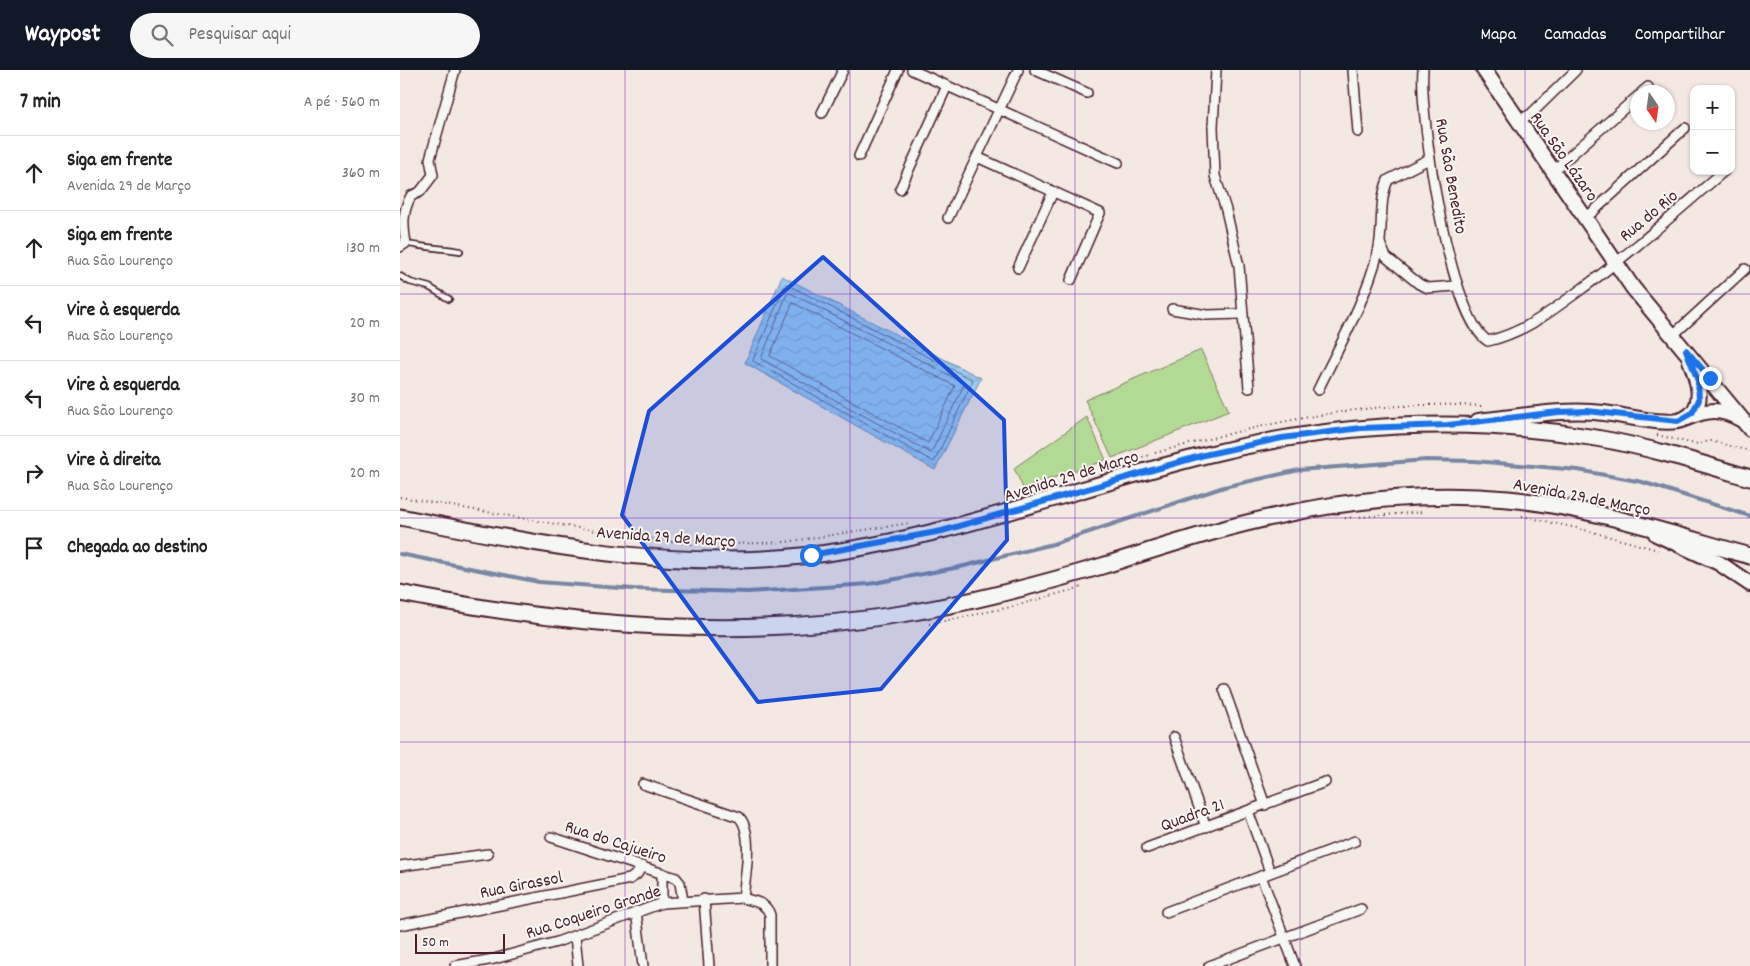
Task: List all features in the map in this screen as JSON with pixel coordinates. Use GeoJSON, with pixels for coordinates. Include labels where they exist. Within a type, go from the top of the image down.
{"type":"FeatureCollection","features":[{"type":"Feature","properties":{"kind":"main road","name":"Rua São Lázaro"},"geometry":{"type":"LineString","coordinates":[[1484,70],[1554,170],[1615,264],[1745,424]]}},
{"type":"Feature","properties":{"kind":"main road"},"geometry":{"type":"LineString","coordinates":[[1685,418],[1695,408],[1699,390],[1686,350]]}},
{"type":"Feature","properties":{"kind":"main road"},"geometry":{"type":"LineString","coordinates":[[1448,425],[1559,412],[1602,413],[1667,421],[1715,410],[1722,410],[1745,424]]}},
{"type":"Feature","properties":{"kind":"main road","name":"Avenida 29 de Março"},"geometry":{"type":"LineString","coordinates":[[400,517],[557,546],[644,557],[716,562],[811,555],[942,531],[1204,455],[1282,438],[1361,428],[1448,425],[1534,429],[1599,439],[1643,448],[1750,478]]}},
{"type":"Feature","properties":{"kind":"main road","name":"Avenida 29 de Março"},"geometry":{"type":"LineString","coordinates":[[400,593],[505,613],[575,621],[717,628],[806,625],[867,619],[956,605],[1069,576],[1218,530],[1290,513],[1355,502],[1448,496],[1510,499],[1584,512],[1633,523],[1750,556]]}},
{"type":"Feature","properties":{"kind":"main road"},"geometry":{"type":"LineString","coordinates":[[400,510],[432,523]]}},
{"type":"Feature","properties":{"kind":"main road"},"geometry":{"type":"LineString","coordinates":[[1633,523],[1718,562],[1750,584]]}},
{"type":"Feature","properties":{"kind":"street"},"geometry":{"type":"LineString","coordinates":[[403,245],[405,208],[411,196],[420,192],[433,175],[430,159],[455,70]]}},
{"type":"Feature","properties":{"kind":"street"},"geometry":{"type":"LineString","coordinates":[[822,113],[843,70]]}},
{"type":"Feature","properties":{"kind":"street"},"geometry":{"type":"LineString","coordinates":[[859,156],[898,70]]}},
{"type":"Feature","properties":{"kind":"street"},"geometry":{"type":"LineString","coordinates":[[912,70],[1118,163]]}},
{"type":"Feature","properties":{"kind":"street"},"geometry":{"type":"LineString","coordinates":[[948,218],[1018,70]]}},
{"type":"Feature","properties":{"kind":"street"},"geometry":{"type":"LineString","coordinates":[[1035,70],[1087,93]]}},
{"type":"Feature","properties":{"kind":"street"},"geometry":{"type":"LineString","coordinates":[[1216,70],[1213,127],[1215,176],[1234,240],[1239,266],[1249,388]]}},
{"type":"Feature","properties":{"kind":"street"},"geometry":{"type":"LineString","coordinates":[[1353,70],[1358,132]]}},
{"type":"Feature","properties":{"kind":"street","name":"Rua São Benedito"},"geometry":{"type":"LineString","coordinates":[[1423,70],[1422,99],[1429,159],[1457,286],[1477,332],[1488,341],[1501,338],[1538,320],[1615,264]]}},
{"type":"Feature","properties":{"kind":"street"},"geometry":{"type":"LineString","coordinates":[[1518,121],[1530,114],[1576,70]]}},
{"type":"Feature","properties":{"kind":"street"},"geometry":{"type":"LineString","coordinates":[[900,189],[947,86]]}},
{"type":"Feature","properties":{"kind":"street"},"geometry":{"type":"LineString","coordinates":[[1554,170],[1630,103]]}},
{"type":"Feature","properties":{"kind":"street"},"geometry":{"type":"LineString","coordinates":[[1586,218],[1685,128]]}},
{"type":"Feature","properties":{"kind":"street"},"geometry":{"type":"LineString","coordinates":[[977,157],[1100,214],[1071,280]]}},
{"type":"Feature","properties":{"kind":"street"},"geometry":{"type":"LineString","coordinates":[[1318,390],[1361,298],[1380,243],[1384,194],[1388,180],[1429,159]]}},
{"type":"Feature","properties":{"kind":"street","name":"Rua do Rio"},"geometry":{"type":"LineString","coordinates":[[1615,264],[1719,175]]}},
{"type":"Feature","properties":{"kind":"street"},"geometry":{"type":"LineString","coordinates":[[1018,268],[1053,192]]}},
{"type":"Feature","properties":{"kind":"street"},"geometry":{"type":"LineString","coordinates":[[1380,243],[1386,257],[1419,284],[1428,288],[1457,286]]}},
{"type":"Feature","properties":{"kind":"street"},"geometry":{"type":"LineString","coordinates":[[1672,336],[1745,269]]}},
{"type":"Feature","properties":{"kind":"street"},"geometry":{"type":"LineString","coordinates":[[1172,309],[1207,315],[1242,314]]}},
{"type":"Feature","properties":{"kind":"street"},"geometry":{"type":"LineString","coordinates":[[1224,690],[1265,805]]}},
{"type":"Feature","properties":{"kind":"street"},"geometry":{"type":"LineString","coordinates":[[1174,737],[1206,827]]}},
{"type":"Feature","properties":{"kind":"street","name":"Quadra 21"},"geometry":{"type":"LineString","coordinates":[[1147,848],[1325,782]]}},
{"type":"Feature","properties":{"kind":"street"},"geometry":{"type":"LineString","coordinates":[[643,784],[739,817],[744,822],[748,838],[744,898],[764,904],[768,908],[770,915],[770,966]]}},
{"type":"Feature","properties":{"kind":"street"},"geometry":{"type":"LineString","coordinates":[[1248,811],[1270,872]]}},
{"type":"Feature","properties":{"kind":"street","name":"Rua do Cajueiro"},"geometry":{"type":"LineString","coordinates":[[551,837],[676,878],[680,883],[683,901]]}},
{"type":"Feature","properties":{"kind":"street"},"geometry":{"type":"LineString","coordinates":[[1166,912],[1355,841]]}},
{"type":"Feature","properties":{"kind":"street"},"geometry":{"type":"LineString","coordinates":[[400,866],[488,854]]}},
{"type":"Feature","properties":{"kind":"street","name":"Rua Girassol"},"geometry":{"type":"LineString","coordinates":[[400,925],[630,879],[637,874],[642,866]]}},
{"type":"Feature","properties":{"kind":"street"},"geometry":{"type":"LineString","coordinates":[[662,873],[662,903]]}},
{"type":"Feature","properties":{"kind":"street"},"geometry":{"type":"LineString","coordinates":[[1261,876],[1294,966]]}},
{"type":"Feature","properties":{"kind":"street","name":"Rua Coqueiro Grande"},"geometry":{"type":"LineString","coordinates":[[455,966],[495,962],[575,936],[636,911],[662,903],[744,898]]}},
{"type":"Feature","properties":{"kind":"street"},"geometry":{"type":"LineString","coordinates":[[704,899],[709,966]]}},
{"type":"Feature","properties":{"kind":"street"},"geometry":{"type":"LineString","coordinates":[[1209,966],[1362,909]]}},
{"type":"Feature","properties":{"kind":"street"},"geometry":{"type":"LineString","coordinates":[[636,911],[643,966]]}},
{"type":"Feature","properties":{"kind":"street"},"geometry":{"type":"LineString","coordinates":[[575,936],[578,966]]}},
{"type":"Feature","properties":{"kind":"lane"},"geometry":{"type":"LineString","coordinates":[[403,245],[435,246],[460,252]]}},
{"type":"Feature","properties":{"kind":"lane"},"geometry":{"type":"LineString","coordinates":[[400,276],[410,282],[429,287],[449,299]]}},
{"type":"Feature","properties":{"kind":"path"},"geometry":{"type":"LineString","coordinates":[[1126,462],[1266,424],[1328,412],[1421,406],[1483,406]]}},
{"type":"Feature","properties":{"kind":"path"},"geometry":{"type":"LineString","coordinates":[[1650,433],[1695,444],[1712,441],[1750,451]]}},
{"type":"Feature","properties":{"kind":"path"},"geometry":{"type":"LineString","coordinates":[[400,497],[630,537],[703,545],[786,542],[917,521]]}},
{"type":"Feature","properties":{"kind":"highlighted area"},"geometry":{"type":"Polygon","coordinates":[[[823,257],[1004,420],[1007,540],[881,689],[758,702],[622,515],[649,411],[823,257]]]}},
{"type":"Feature","properties":{"kind":"green space"},"geometry":{"type":"Polygon","coordinates":[[[1201,350],[1229,411],[1112,458],[1085,400],[1201,350]]]}},
{"type":"Feature","properties":{"kind":"green space"},"geometry":{"type":"Polygon","coordinates":[[[1087,417],[1106,460],[1023,488],[1014,468],[1087,417]]]}},
{"type":"Feature","properties":{"kind":"water"},"geometry":{"type":"Polygon","coordinates":[[[782,276],[981,378],[935,470],[745,363],[782,276]]]}},
{"type":"Feature","properties":{"kind":"waterway"},"geometry":{"type":"LineString","coordinates":[[400,554],[539,582],[633,589],[748,592],[869,584],[960,567],[1053,544],[1224,487],[1299,470],[1426,460],[1474,461],[1578,470],[1642,482],[1750,516]]}},
{"type":"Feature","properties":{"kind":"route"},"geometry":{"type":"LineString","coordinates":[[811,555],[898,541],[981,522],[1062,496],[1204,455],[1282,438],[1320,432],[1404,425],[1448,425],[1559,412],[1587,411],[1654,420],[1678,421],[1692,413],[1699,400],[1698,381],[1686,350],[1710,378]]}}]}
